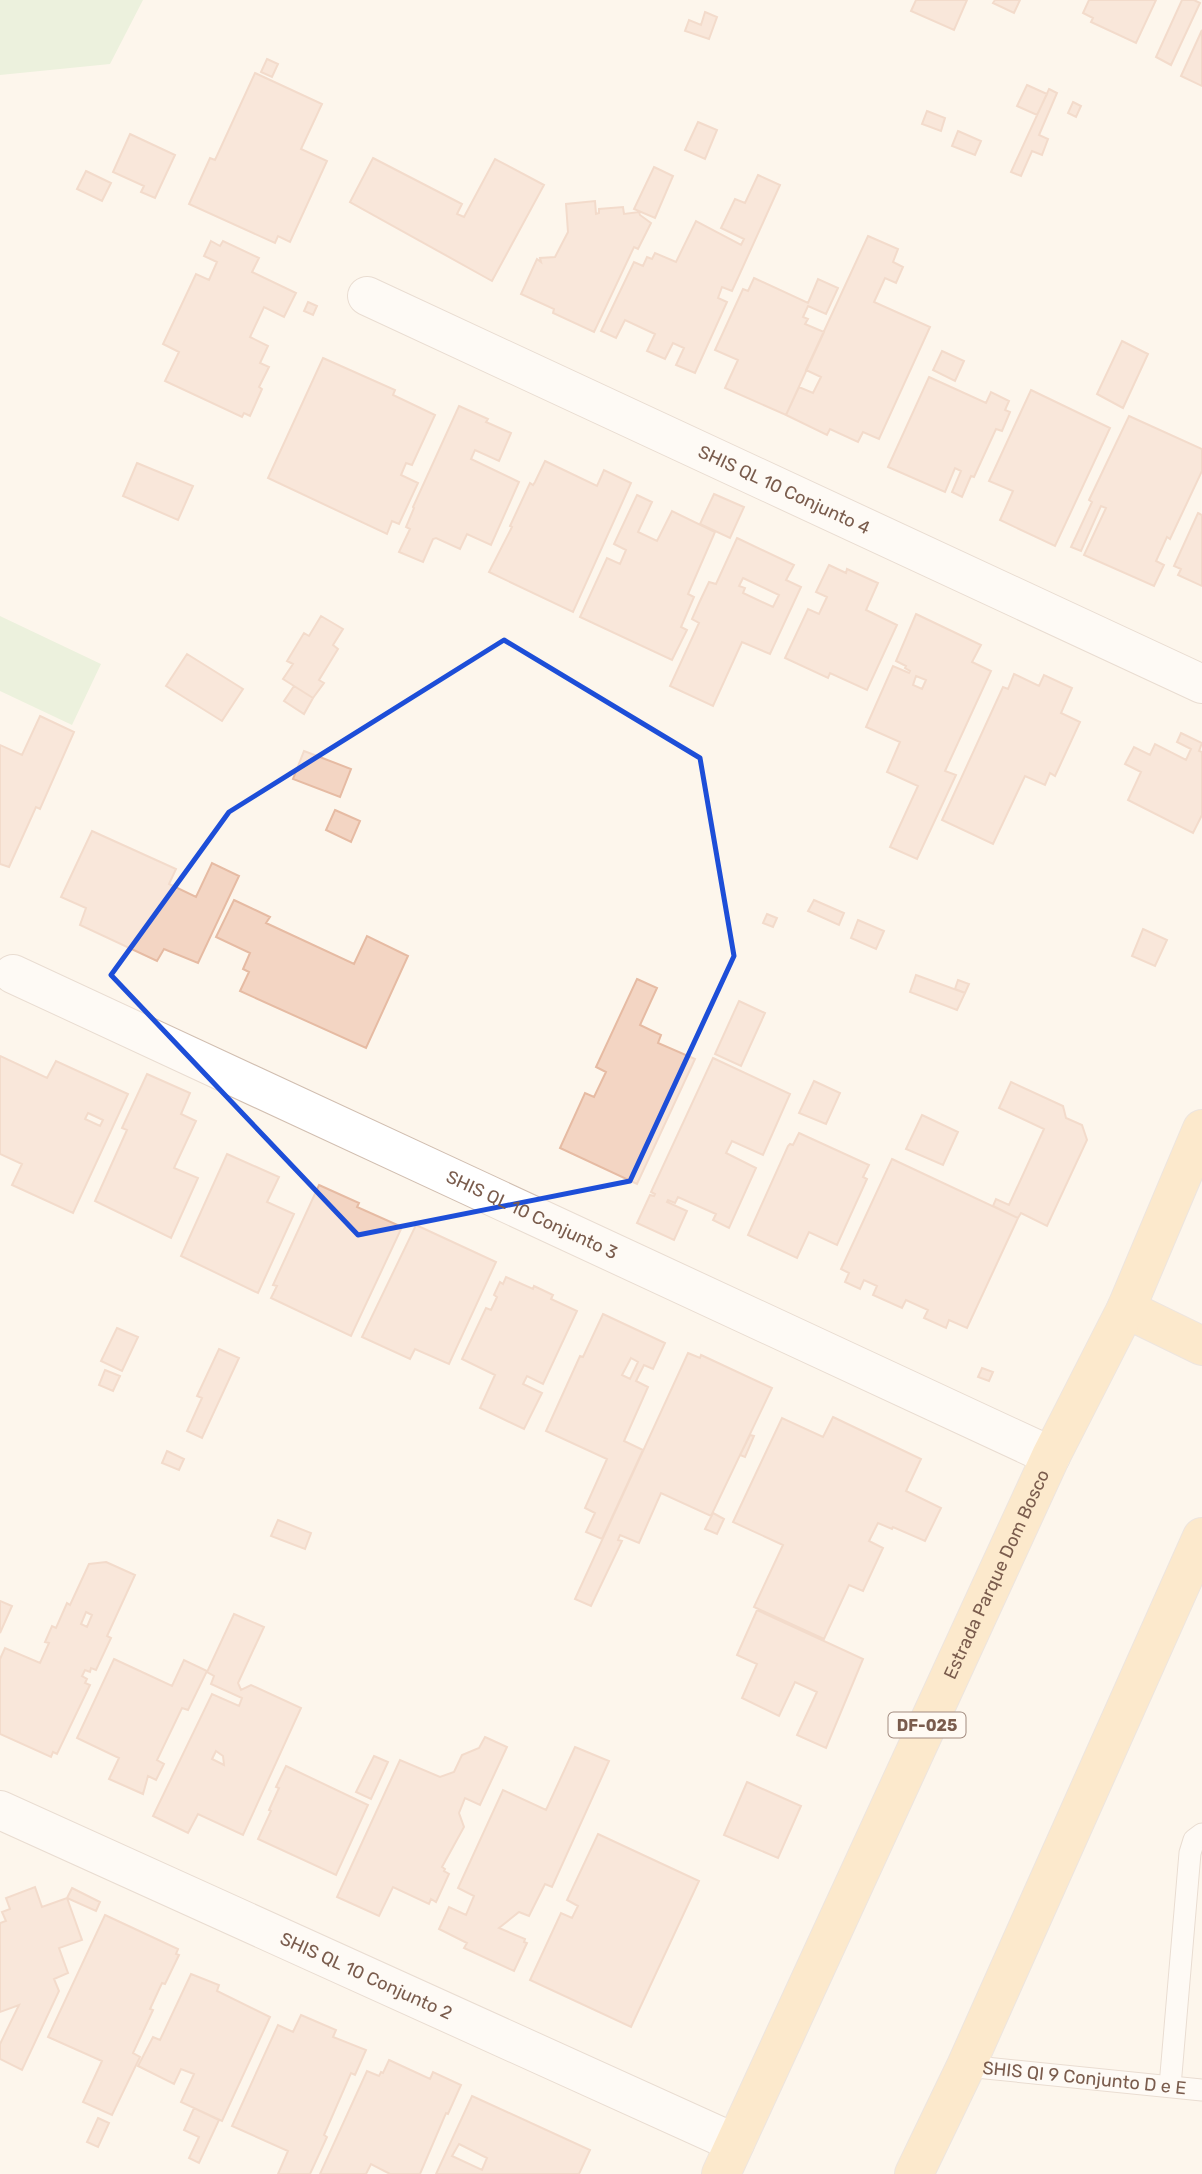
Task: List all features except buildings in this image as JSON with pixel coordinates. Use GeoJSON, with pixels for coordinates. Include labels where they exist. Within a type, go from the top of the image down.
{"type":"FeatureCollection","features":[{"type":"Feature","properties":{"kind":"main road","name":"Estrada Parque Dom Bosco"},"geometry":{"type":"LineString","coordinates":[[728,2159],[1051,1456],[1126,1309],[1202,1129]]}},
{"type":"Feature","properties":{"kind":"main road"},"geometry":{"type":"LineString","coordinates":[[1126,1309],[1202,1346]]}},
{"type":"Feature","properties":{"kind":"main road"},"geometry":{"type":"LineString","coordinates":[[914,2174],[966,2066],[1202,1537]]}},
{"type":"Feature","properties":{"kind":"street","name":"SHIS QL 10 Conjunto 4"},"geometry":{"type":"LineString","coordinates":[[367,296],[1202,684]]}},
{"type":"Feature","properties":{"kind":"street","name":"SHIS QL 10 Conjunto 3"},"geometry":{"type":"LineString","coordinates":[[13,974],[1051,1456]]}},
{"type":"Feature","properties":{"kind":"street","name":"SHIS QL 10 Conjunto 2"},"geometry":{"type":"LineString","coordinates":[[0,1810],[728,2159]]}},
{"type":"Feature","properties":{"kind":"lane"},"geometry":{"type":"LineString","coordinates":[[1170,2086],[1190,1853],[1194,1840],[1202,1834]]}},
{"type":"Feature","properties":{"kind":"lane","name":"SHIS QI 9 Conjunto D e E"},"geometry":{"type":"LineString","coordinates":[[966,2066],[1202,2090]]}},
{"type":"Feature","properties":{"kind":"highlighted area"},"geometry":{"type":"Polygon","coordinates":[[[504,640],[700,758],[734,956],[630,1181],[358,1235],[111,975],[229,812],[504,640]]]}},
{"type":"Feature","properties":{"kind":"green space"},"geometry":{"type":"Polygon","coordinates":[[[0,0],[143,0],[110,64],[0,75],[0,0]]]}},
{"type":"Feature","properties":{"kind":"green space"},"geometry":{"type":"Polygon","coordinates":[[[0,616],[101,664],[72,725],[0,691],[0,616]]]}}]}
